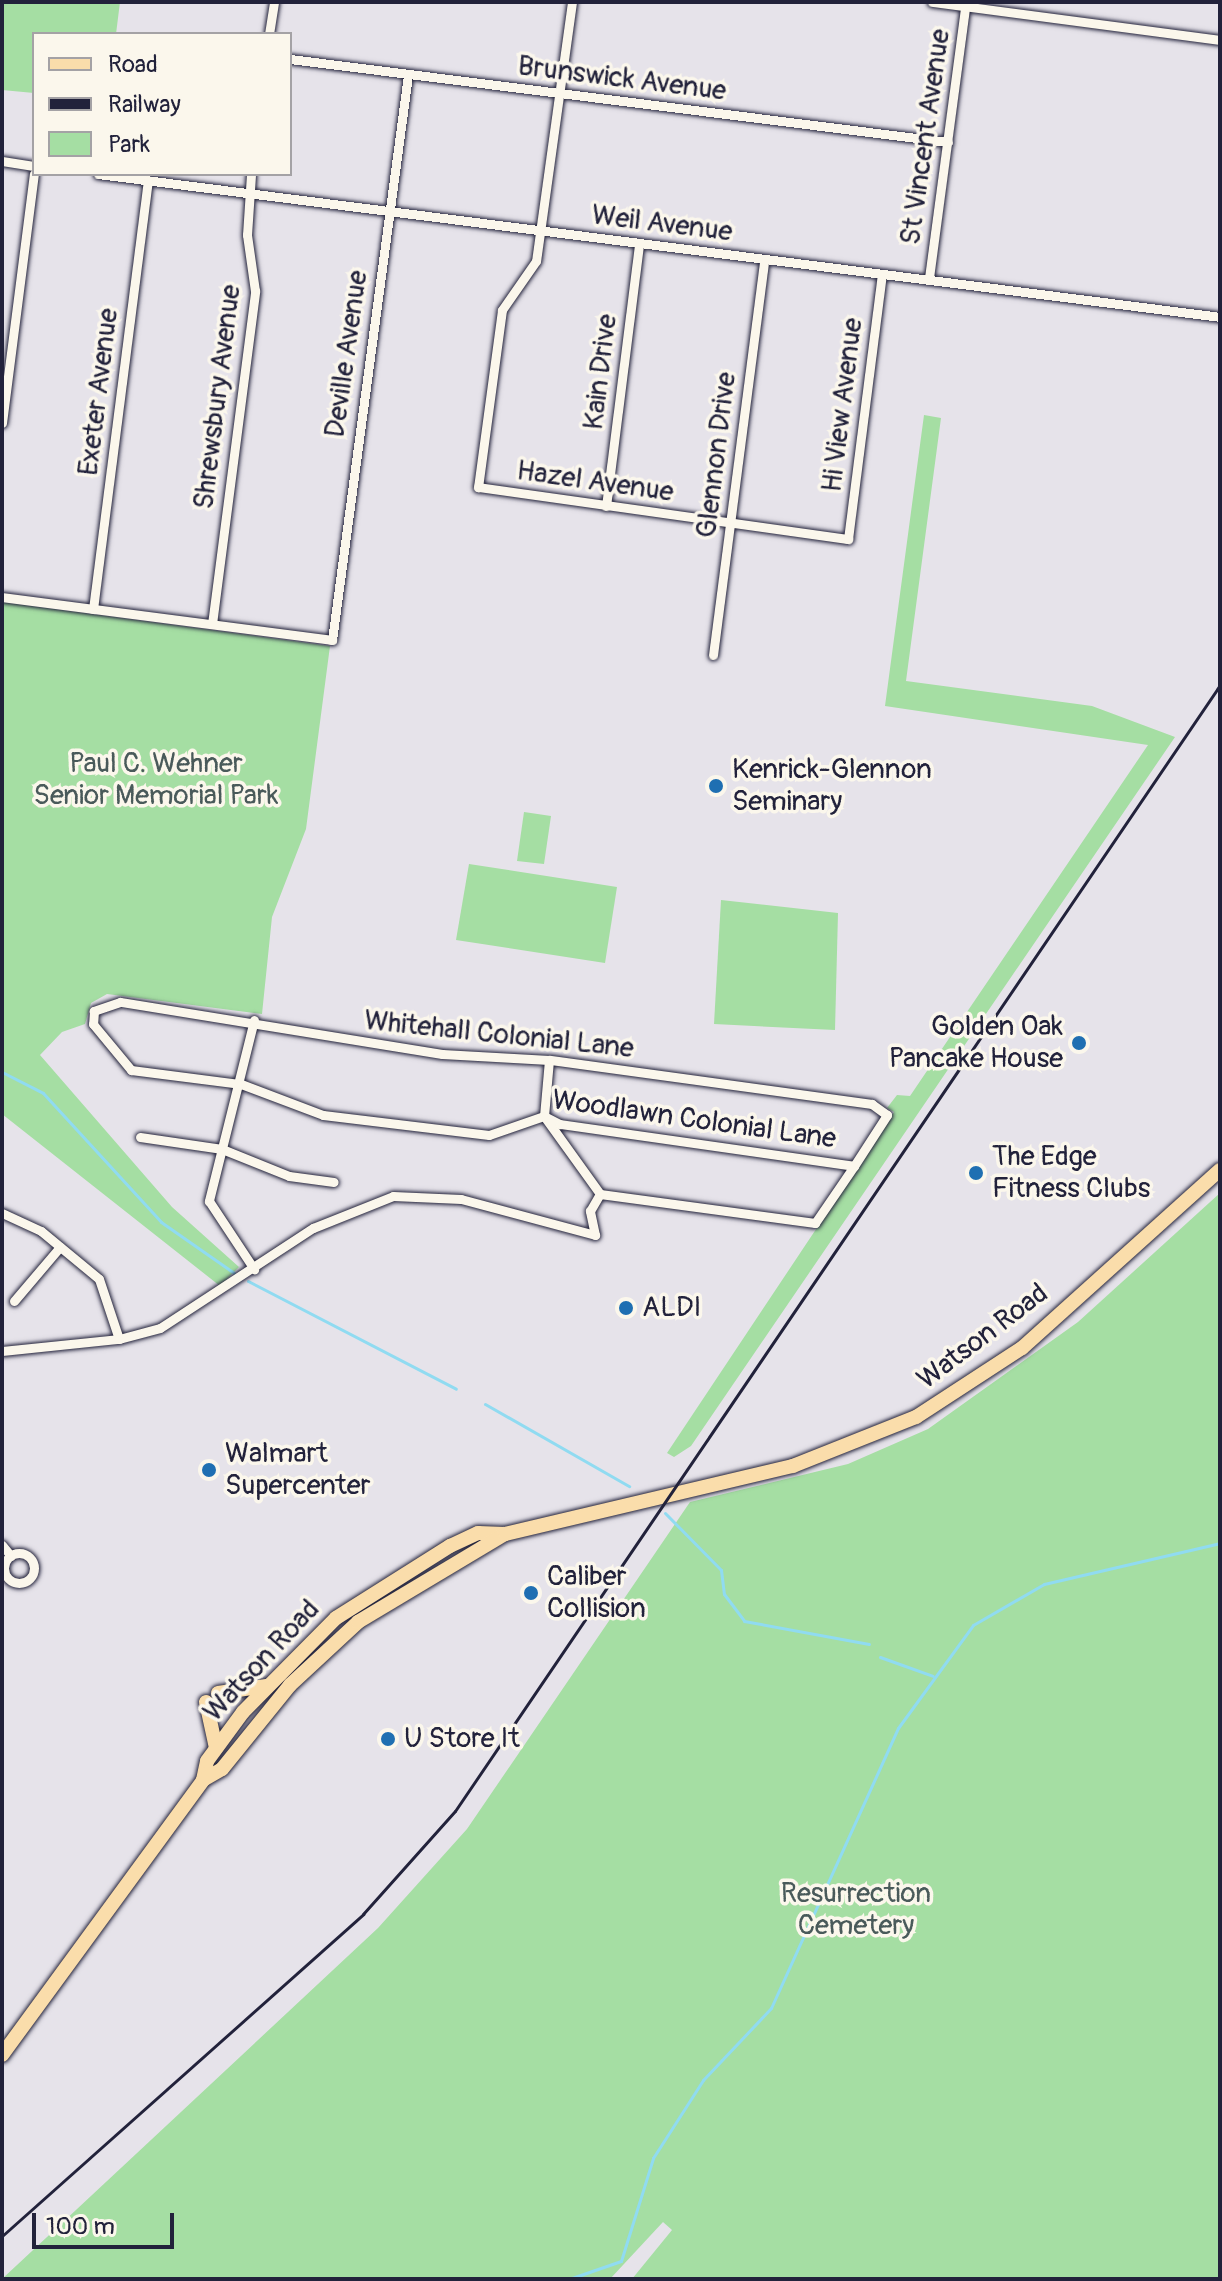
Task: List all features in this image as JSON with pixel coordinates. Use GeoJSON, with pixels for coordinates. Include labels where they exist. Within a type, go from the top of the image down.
{"type":"FeatureCollection","features":[{"type":"Feature","properties":{"kind":"main road","name":"Watson Road"},"geometry":{"type":"LineString","coordinates":[[203,1780],[216,1748],[267,1686],[336,1618],[390,1579],[478,1533],[505,1534],[793,1466],[903,1424],[1022,1348],[1220,1170]]}},
{"type":"Feature","properties":{"kind":"main road","name":"Watson Road"},"geometry":{"type":"LineString","coordinates":[[2,2055],[203,1780],[358,1622],[505,1534]]}},
{"type":"Feature","properties":{"kind":"main road"},"geometry":{"type":"LineString","coordinates":[[216,1748],[212,1698],[267,1686]]}},
{"type":"Feature","properties":{"kind":"street"},"geometry":{"type":"LineString","coordinates":[[269,32],[274,2]]}},
{"type":"Feature","properties":{"kind":"street"},"geometry":{"type":"LineString","coordinates":[[540,231],[572,2]]}},
{"type":"Feature","properties":{"kind":"street"},"geometry":{"type":"LineString","coordinates":[[932,2],[966,4],[1220,40]]}},
{"type":"Feature","properties":{"kind":"street","name":"St Vincent Avenue"},"geometry":{"type":"LineString","coordinates":[[929,278],[966,4]]}},
{"type":"Feature","properties":{"kind":"street","name":"Brunswick Avenue"},"geometry":{"type":"LineString","coordinates":[[292,59],[948,142]]}},
{"type":"Feature","properties":{"kind":"street","name":"Deville Avenue"},"geometry":{"type":"LineString","coordinates":[[212,624],[332,640],[408,75]]}},
{"type":"Feature","properties":{"kind":"street"},"geometry":{"type":"LineString","coordinates":[[2,161],[32,166]]}},
{"type":"Feature","properties":{"kind":"street"},"geometry":{"type":"LineString","coordinates":[[2,423],[34,176]]}},
{"type":"Feature","properties":{"kind":"street","name":"Weil Avenue"},"geometry":{"type":"LineString","coordinates":[[112,176],[1220,317]]}},
{"type":"Feature","properties":{"kind":"street","name":"Shrewsbury Avenue"},"geometry":{"type":"LineString","coordinates":[[212,624],[255,291],[248,194],[251,176]]}},
{"type":"Feature","properties":{"kind":"street","name":"Exeter Avenue"},"geometry":{"type":"LineString","coordinates":[[93,609],[148,181]]}},
{"type":"Feature","properties":{"kind":"street","name":"Hazel Avenue"},"geometry":{"type":"LineString","coordinates":[[540,231],[532,269],[502,310],[478,487],[848,539]]}},
{"type":"Feature","properties":{"kind":"street","name":"Kain Drive"},"geometry":{"type":"LineString","coordinates":[[606,506],[639,243]]}},
{"type":"Feature","properties":{"kind":"street","name":"Glennon Drive"},"geometry":{"type":"LineString","coordinates":[[713,655],[764,260]]}},
{"type":"Feature","properties":{"kind":"street","name":"Hi View Avenue"},"geometry":{"type":"LineString","coordinates":[[848,539],[882,275]]}},
{"type":"Feature","properties":{"kind":"street"},"geometry":{"type":"LineString","coordinates":[[2,597],[212,624]]}},
{"type":"Feature","properties":{"kind":"street","name":"Whitehall Colonial Lane"},"geometry":{"type":"LineString","coordinates":[[104,1003],[254,1020],[427,1052],[549,1060],[872,1104],[887,1115]]}},
{"type":"Feature","properties":{"kind":"street","name":"Woodlawn Colonial Lane"},"geometry":{"type":"LineString","coordinates":[[104,1003],[93,1024],[131,1070],[241,1084],[323,1115],[489,1135],[544,1116],[560,1124],[854,1166],[887,1115]]}},
{"type":"Feature","properties":{"kind":"street"},"geometry":{"type":"LineString","coordinates":[[254,1020],[241,1084],[209,1201],[254,1269]]}},
{"type":"Feature","properties":{"kind":"street"},"geometry":{"type":"LineString","coordinates":[[549,1060],[544,1116],[600,1194],[815,1223],[854,1166]]}},
{"type":"Feature","properties":{"kind":"street"},"geometry":{"type":"LineString","coordinates":[[140,1137],[222,1149],[289,1176],[334,1182]]}},
{"type":"Feature","properties":{"kind":"street"},"geometry":{"type":"LineString","coordinates":[[2,1351],[119,1339],[182,1316],[346,1210],[393,1196],[461,1199],[595,1235],[590,1211],[600,1194]]}},
{"type":"Feature","properties":{"kind":"street"},"geometry":{"type":"LineString","coordinates":[[2,1213],[60,1247],[108,1291],[119,1339]]}},
{"type":"Feature","properties":{"kind":"street"},"geometry":{"type":"LineString","coordinates":[[14,1301],[60,1247]]}},
{"type":"Feature","properties":{"kind":"street"},"geometry":{"type":"LineString","coordinates":[[2,1545],[11,1556]]}},
{"type":"Feature","properties":{"kind":"green space"},"geometry":{"type":"Polygon","coordinates":[[[2,2],[120,2],[116,32],[32,32],[32,93],[2,90],[2,2]]]}},
{"type":"Feature","properties":{"kind":"green space"},"geometry":{"type":"Polygon","coordinates":[[[924,415],[941,418],[906,681],[1092,706],[1175,737],[691,1446],[674,1457],[667,1453],[894,1112],[887,1108],[897,1095],[910,1096],[1148,745],[885,706],[924,415]]]}},
{"type":"Feature","properties":{"kind":"green space","name":"Paul C. Wehner Senior Memorial Park"},"geometry":{"type":"Polygon","coordinates":[[[2,602],[330,646],[306,829],[272,917],[262,1014],[107,994],[91,1003],[85,1024],[62,1032],[40,1055],[172,1207],[239,1267],[220,1286],[2,1114],[2,602]]]}},
{"type":"Feature","properties":{"kind":"green space"},"geometry":{"type":"Polygon","coordinates":[[[524,812],[551,816],[544,864],[517,861],[524,812]]]}},
{"type":"Feature","properties":{"kind":"green space"},"geometry":{"type":"Polygon","coordinates":[[[469,864],[617,887],[605,963],[456,940],[469,864]]]}},
{"type":"Feature","properties":{"kind":"green space"},"geometry":{"type":"Polygon","coordinates":[[[721,900],[838,913],[835,1030],[714,1024],[721,900]]]}},
{"type":"Feature","properties":{"kind":"green space","name":"Resurrection Cemetery"},"geometry":{"type":"Polygon","coordinates":[[[1220,1193],[1220,2279],[632,2279],[672,2230],[663,2222],[610,2279],[2,2279],[378,1928],[467,1829],[690,1502],[848,1464],[928,1429],[1078,1322],[1220,1193]]]}},
{"type":"Feature","properties":{"kind":"waterway"},"geometry":{"type":"LineString","coordinates":[[2,1072],[43,1093],[161,1222],[234,1273]]}},
{"type":"Feature","properties":{"kind":"waterway"},"geometry":{"type":"LineString","coordinates":[[248,1281],[456,1389]]}},
{"type":"Feature","properties":{"kind":"waterway"},"geometry":{"type":"LineString","coordinates":[[485,1404],[629,1486]]}},
{"type":"Feature","properties":{"kind":"waterway"},"geometry":{"type":"LineString","coordinates":[[665,1513],[721,1570],[724,1594],[744,1621],[869,1644]]}},
{"type":"Feature","properties":{"kind":"waterway"},"geometry":{"type":"LineString","coordinates":[[569,2279],[621,2261],[653,2158],[703,2080],[771,2008],[898,1728],[973,1625],[1044,1584],[1220,1543]]}},
{"type":"Feature","properties":{"kind":"waterway"},"geometry":{"type":"LineString","coordinates":[[880,1657],[933,1676]]}},
{"type":"Feature","properties":{"kind":"railway"},"geometry":{"type":"LineString","coordinates":[[2,2236],[363,1914],[455,1811],[1220,685]]}},
{"type":"Feature","properties":{"kind":"place","name":"Kenrick-Glennon Seminary"},"geometry":{"type":"Point","coordinates":[716,786]}},
{"type":"Feature","properties":{"kind":"place","name":"Golden Oak Pancake House"},"geometry":{"type":"Point","coordinates":[1079,1043]}},
{"type":"Feature","properties":{"kind":"place","name":"The Edge Fitness Clubs"},"geometry":{"type":"Point","coordinates":[976,1173]}},
{"type":"Feature","properties":{"kind":"place","name":"ALDI"},"geometry":{"type":"Point","coordinates":[626,1308]}},
{"type":"Feature","properties":{"kind":"place","name":"Walmart Supercenter"},"geometry":{"type":"Point","coordinates":[209,1470]}},
{"type":"Feature","properties":{"kind":"place","name":"Caliber Collision"},"geometry":{"type":"Point","coordinates":[531,1593]}},
{"type":"Feature","properties":{"kind":"place","name":"U Store It"},"geometry":{"type":"Point","coordinates":[388,1739]}}]}
